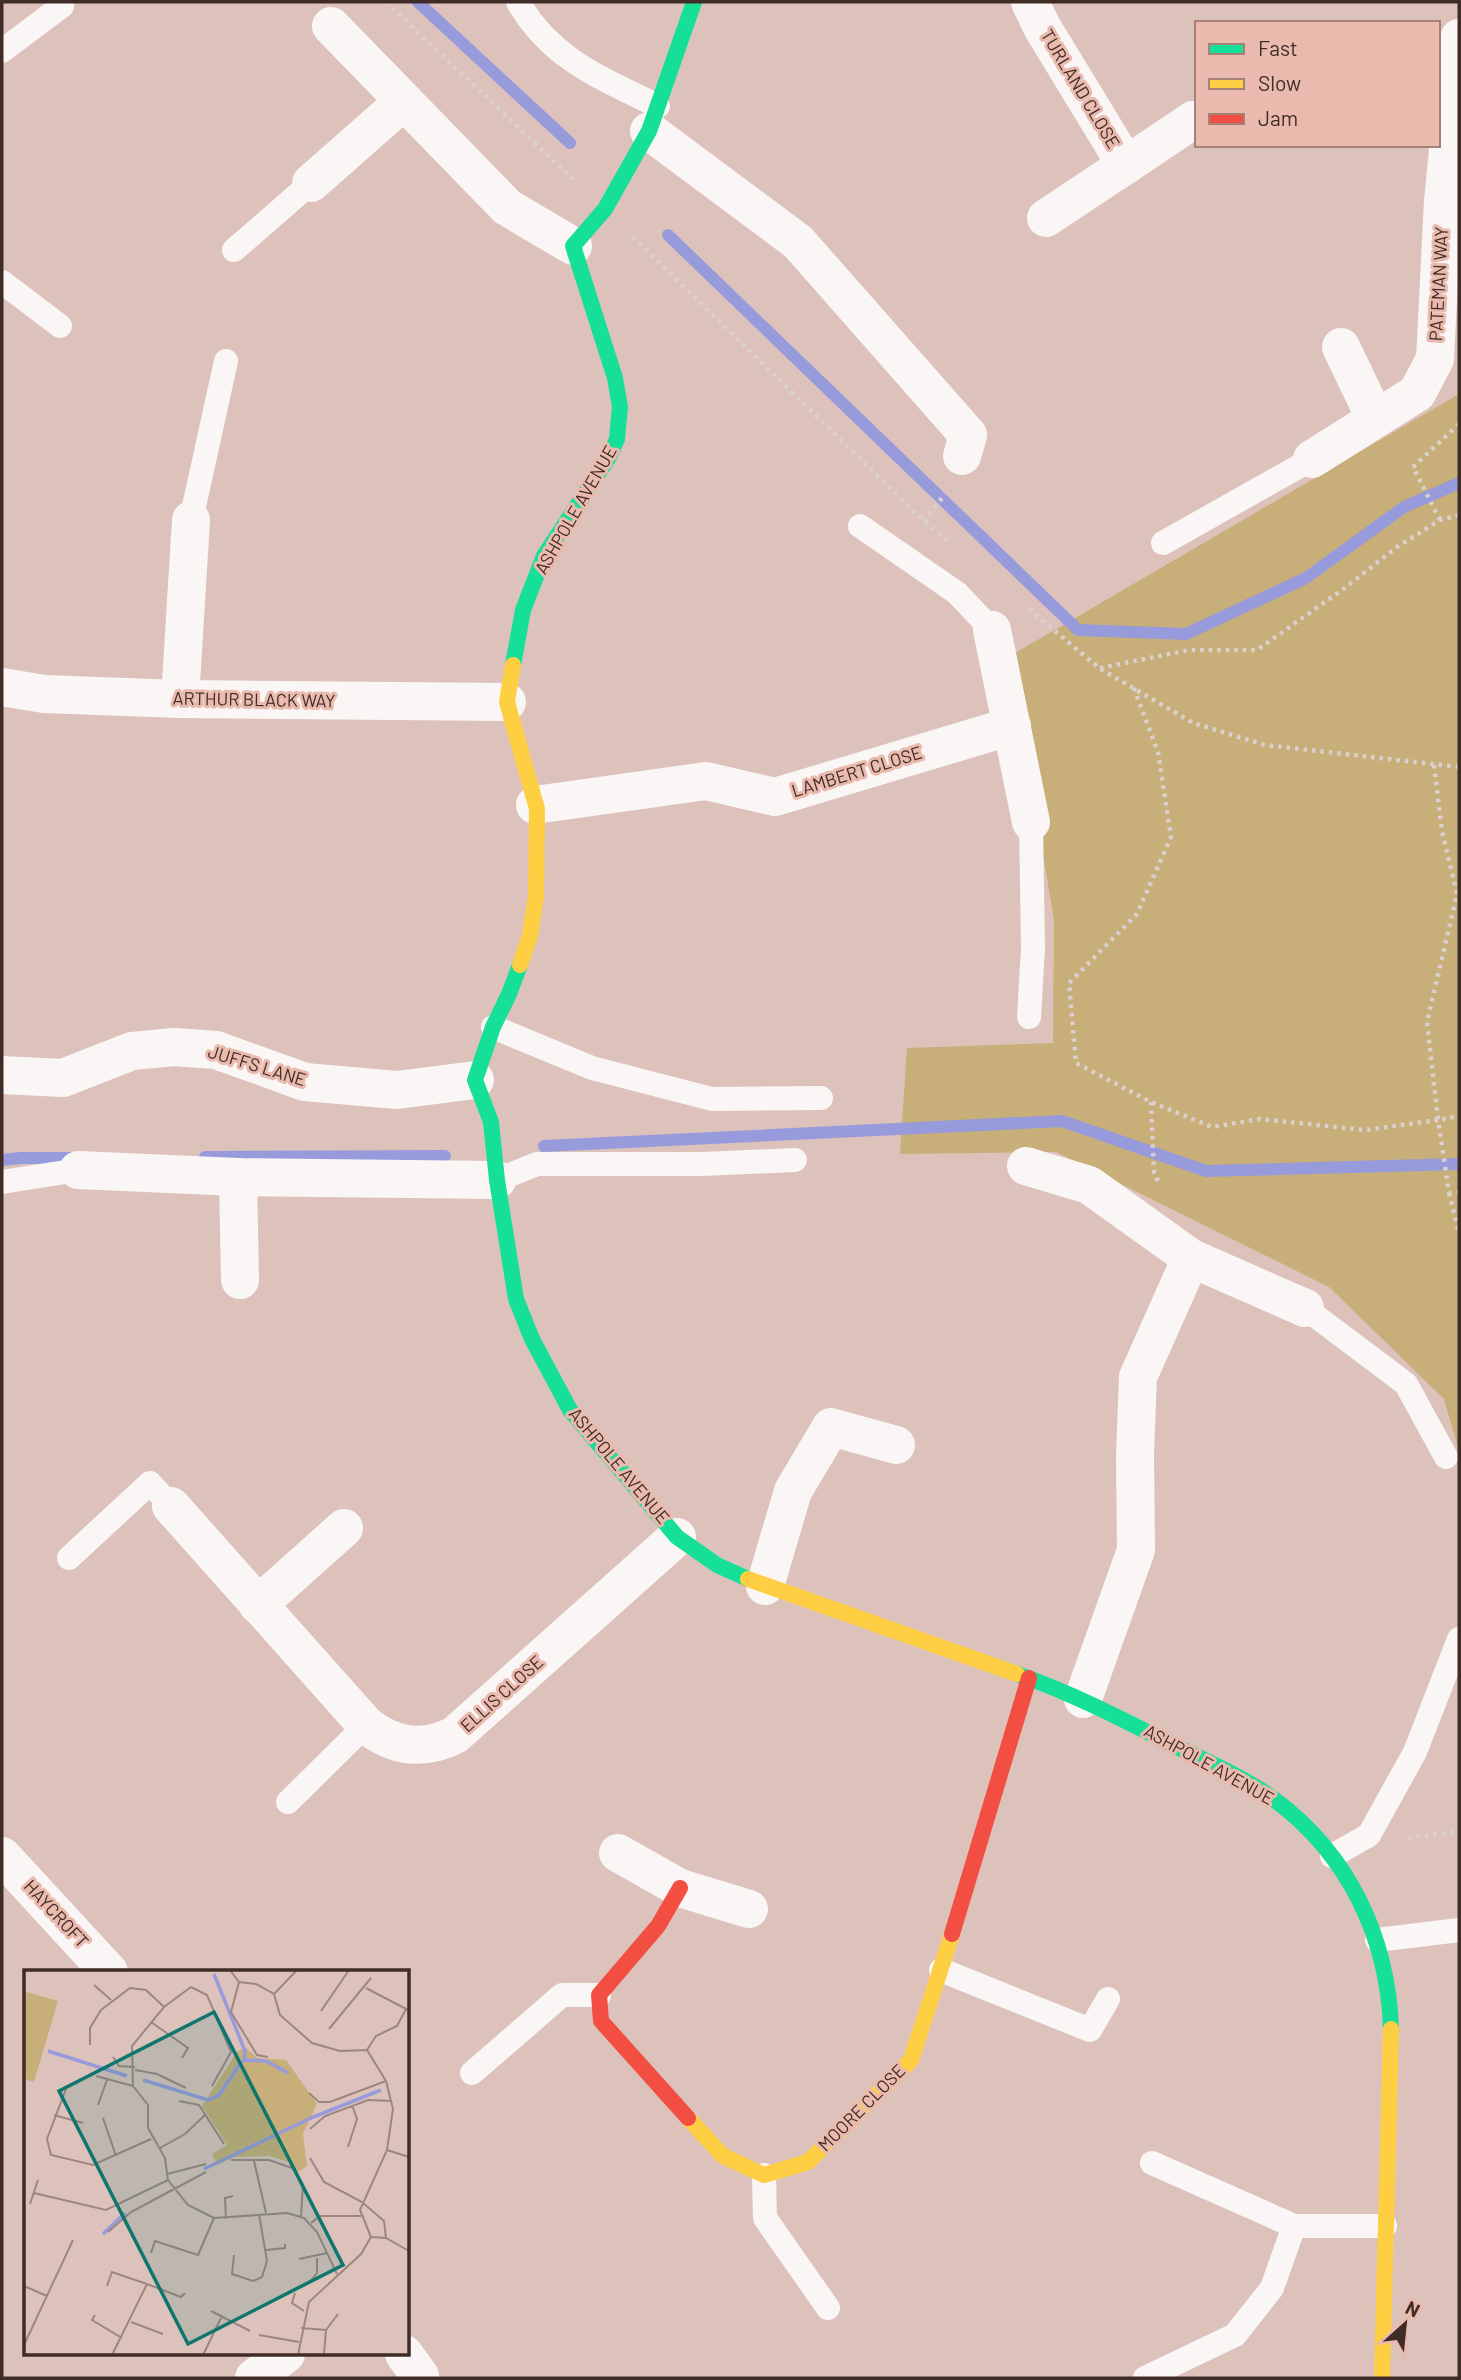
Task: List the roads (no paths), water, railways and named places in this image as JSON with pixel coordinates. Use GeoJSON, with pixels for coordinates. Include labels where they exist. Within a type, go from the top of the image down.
{"type":"FeatureCollection","features":[{"type":"Feature","properties":{"kind":"street"},"geometry":{"type":"LineString","coordinates":[[331,26],[507,207],[573,246],[605,209],[654,118],[694,2]]}},
{"type":"Feature","properties":{"kind":"street","name":"TURLAND CLOSE"},"geometry":{"type":"LineString","coordinates":[[1030,2],[1042,27],[1126,165],[1046,218]]}},
{"type":"Feature","properties":{"kind":"street","name":"PATEMAN WAY"},"geometry":{"type":"LineString","coordinates":[[1312,460],[1417,394],[1435,359],[1443,201],[1459,38]]}},
{"type":"Feature","properties":{"kind":"street"},"geometry":{"type":"LineString","coordinates":[[311,183],[404,101]]}},
{"type":"Feature","properties":{"kind":"street"},"geometry":{"type":"LineString","coordinates":[[654,118],[798,242],[968,435],[962,456]]}},
{"type":"Feature","properties":{"kind":"street"},"geometry":{"type":"LineString","coordinates":[[1126,165],[1193,120]]}},
{"type":"Feature","properties":{"kind":"street","name":"ASHPOLE AVENUE"},"geometry":{"type":"LineString","coordinates":[[573,246],[615,378],[620,407],[617,439],[609,457],[544,556],[523,610],[507,702],[536,805],[536,896],[530,936],[475,1080],[491,1122],[497,1180],[516,1299],[532,1339],[570,1410],[677,1537],[717,1565],[765,1586],[1083,1699],[1240,1778],[1274,1799],[1305,1825],[1332,1856],[1364,1909],[1377,1940],[1388,1983],[1391,2027],[1382,2378]]}},
{"type":"Feature","properties":{"kind":"street"},"geometry":{"type":"LineString","coordinates":[[1341,347],[1375,418]]}},
{"type":"Feature","properties":{"kind":"street"},"geometry":{"type":"LineString","coordinates":[[180,699],[191,520]]}},
{"type":"Feature","properties":{"kind":"street"},"geometry":{"type":"LineString","coordinates":[[992,630],[1031,822]]}},
{"type":"Feature","properties":{"kind":"street","name":"ARTHUR BLACK WAY"},"geometry":{"type":"LineString","coordinates":[[2,687],[44,694],[180,699],[507,702]]}},
{"type":"Feature","properties":{"kind":"street","name":"LAMBERT CLOSE"},"geometry":{"type":"LineString","coordinates":[[536,805],[706,781],[775,797],[1012,726]]}},
{"type":"Feature","properties":{"kind":"street","name":"JUFFS LANE"},"geometry":{"type":"LineString","coordinates":[[2,1075],[63,1078],[132,1051],[174,1047],[216,1050],[305,1082],[397,1090],[475,1080]]}},
{"type":"Feature","properties":{"kind":"street"},"geometry":{"type":"LineString","coordinates":[[1026,1166],[1089,1185],[1191,1258],[1305,1308]]}},
{"type":"Feature","properties":{"kind":"street"},"geometry":{"type":"LineString","coordinates":[[78,1170],[238,1177],[497,1180]]}},
{"type":"Feature","properties":{"kind":"street"},"geometry":{"type":"LineString","coordinates":[[238,1177],[240,1280]]}},
{"type":"Feature","properties":{"kind":"street"},"geometry":{"type":"LineString","coordinates":[[1083,1699],[1136,1550],[1138,1377],[1191,1258]]}},
{"type":"Feature","properties":{"kind":"street"},"geometry":{"type":"LineString","coordinates":[[765,1586],[793,1491],[831,1427],[896,1445]]}},
{"type":"Feature","properties":{"kind":"street","name":"ELLIS CLOSE"},"geometry":{"type":"LineString","coordinates":[[171,1506],[366,1725],[380,1736],[396,1743],[414,1746],[428,1745],[455,1735],[677,1537]]}},
{"type":"Feature","properties":{"kind":"street"},"geometry":{"type":"LineString","coordinates":[[258,1605],[344,1528]]}},
{"type":"Feature","properties":{"kind":"street","name":"MOORE CLOSE"},"geometry":{"type":"LineString","coordinates":[[764,2175],[808,2162],[911,2060],[941,1970],[1029,1678]]}},
{"type":"Feature","properties":{"kind":"street"},"geometry":{"type":"LineString","coordinates":[[618,1853],[680,1888],[749,1909]]}},
{"type":"Feature","properties":{"kind":"street","name":"HAYCROFT"},"geometry":{"type":"LineString","coordinates":[[2,1856],[107,1970]]}},
{"type":"Feature","properties":{"kind":"street"},"geometry":{"type":"LineString","coordinates":[[680,1888],[658,1926],[599,1995],[601,2021],[723,2156],[764,2175]]}},
{"type":"Feature","properties":{"kind":"street"},"geometry":{"type":"LineString","coordinates":[[254,2378],[283,2356]]}},
{"type":"Feature","properties":{"kind":"lane"},"geometry":{"type":"LineString","coordinates":[[518,2],[547,41],[654,118]]}},
{"type":"Feature","properties":{"kind":"lane"},"geometry":{"type":"LineString","coordinates":[[2,51],[62,6]]}},
{"type":"Feature","properties":{"kind":"lane"},"geometry":{"type":"LineString","coordinates":[[234,250],[311,183]]}},
{"type":"Feature","properties":{"kind":"lane"},"geometry":{"type":"LineString","coordinates":[[2,282],[60,326]]}},
{"type":"Feature","properties":{"kind":"lane"},"geometry":{"type":"LineString","coordinates":[[191,520],[226,361]]}},
{"type":"Feature","properties":{"kind":"lane"},"geometry":{"type":"LineString","coordinates":[[1163,543],[1312,460]]}},
{"type":"Feature","properties":{"kind":"lane"},"geometry":{"type":"LineString","coordinates":[[860,527],[957,593],[992,630]]}},
{"type":"Feature","properties":{"kind":"lane"},"geometry":{"type":"LineString","coordinates":[[1029,1017],[1033,947],[1031,822]]}},
{"type":"Feature","properties":{"kind":"lane"},"geometry":{"type":"LineString","coordinates":[[493,1027],[592,1068],[712,1099],[821,1098]]}},
{"type":"Feature","properties":{"kind":"lane"},"geometry":{"type":"LineString","coordinates":[[497,1180],[537,1164],[748,1163],[795,1160]]}},
{"type":"Feature","properties":{"kind":"lane"},"geometry":{"type":"LineString","coordinates":[[2,1182],[78,1170]]}},
{"type":"Feature","properties":{"kind":"lane"},"geometry":{"type":"LineString","coordinates":[[1305,1308],[1406,1384],[1446,1457]]}},
{"type":"Feature","properties":{"kind":"lane"},"geometry":{"type":"LineString","coordinates":[[69,1558],[150,1483],[171,1506]]}},
{"type":"Feature","properties":{"kind":"lane"},"geometry":{"type":"LineString","coordinates":[[1332,1856],[1369,1835],[1415,1752],[1459,1639]]}},
{"type":"Feature","properties":{"kind":"lane"},"geometry":{"type":"LineString","coordinates":[[288,1801],[366,1725]]}},
{"type":"Feature","properties":{"kind":"lane"},"geometry":{"type":"LineString","coordinates":[[1377,1940],[1459,1930]]}},
{"type":"Feature","properties":{"kind":"lane"},"geometry":{"type":"LineString","coordinates":[[941,1970],[1090,2030],[1108,2000]]}},
{"type":"Feature","properties":{"kind":"lane"},"geometry":{"type":"LineString","coordinates":[[472,2073],[562,1994],[599,1995]]}},
{"type":"Feature","properties":{"kind":"lane"},"geometry":{"type":"LineString","coordinates":[[1152,2163],[1294,2226],[1385,2226]]}},
{"type":"Feature","properties":{"kind":"lane"},"geometry":{"type":"LineString","coordinates":[[764,2175],[765,2218],[828,2308]]}},
{"type":"Feature","properties":{"kind":"lane"},"geometry":{"type":"LineString","coordinates":[[1145,2378],[1235,2335],[1272,2288],[1294,2226]]}},
{"type":"Feature","properties":{"kind":"waterway"},"geometry":{"type":"LineString","coordinates":[[418,2],[570,143]]}},
{"type":"Feature","properties":{"kind":"waterway"},"geometry":{"type":"LineString","coordinates":[[668,235],[1078,630],[1186,634],[1306,578],[1404,507],[1459,483]]}},
{"type":"Feature","properties":{"kind":"waterway"},"geometry":{"type":"LineString","coordinates":[[544,1146],[1062,1121],[1206,1171],[1459,1164]]}},
{"type":"Feature","properties":{"kind":"waterway"},"geometry":{"type":"LineString","coordinates":[[205,1157],[445,1156]]}},
{"type":"Feature","properties":{"kind":"waterway"},"geometry":{"type":"LineString","coordinates":[[2,1160],[78,1158]]}}]}
